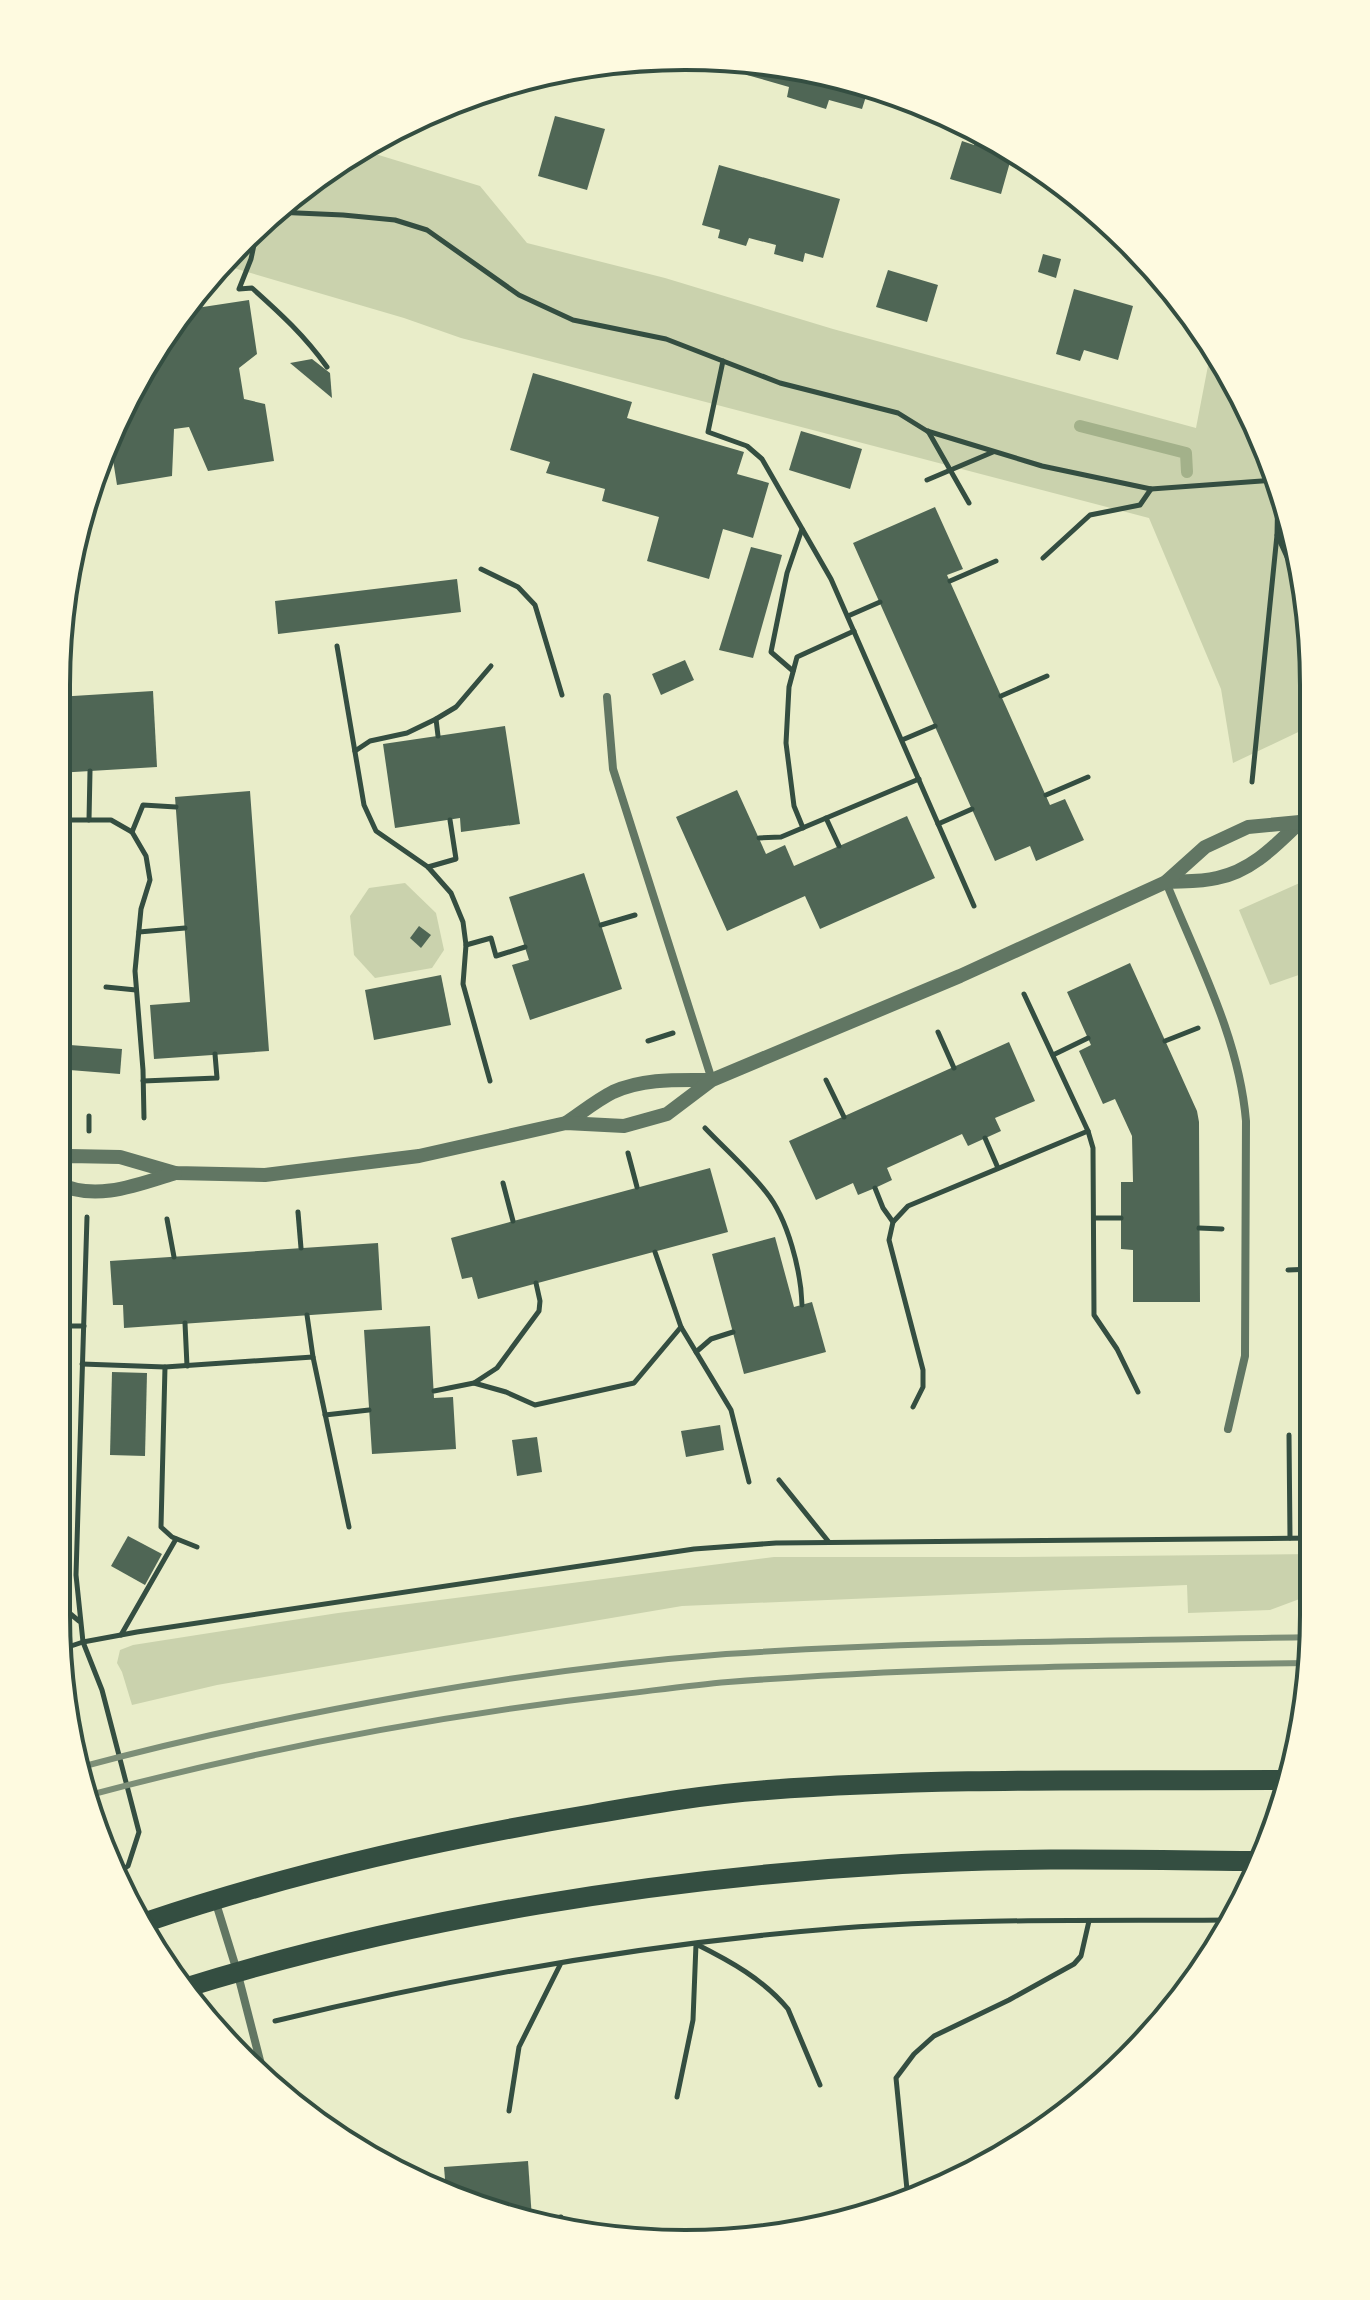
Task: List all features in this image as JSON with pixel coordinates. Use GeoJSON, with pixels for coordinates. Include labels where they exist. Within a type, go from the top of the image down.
{"type":"FeatureCollection","features":[{"type":"Feature","properties":{"kind":"main road"},"geometry":{"type":"LineString","coordinates":[[151,1920],[215,1899],[385,1854],[522,1825],[765,1790],[1020,1781],[1277,1780]]}},
{"type":"Feature","properties":{"kind":"main road"},"geometry":{"type":"LineString","coordinates":[[194,1985],[237,1971],[385,1935],[547,1903],[736,1877],[905,1864],[1031,1860],[1248,1861]]}},
{"type":"Feature","properties":{"kind":"street"},"geometry":{"type":"LineString","coordinates":[[607,697],[613,769],[712,1080]]}},
{"type":"Feature","properties":{"kind":"street"},"geometry":{"type":"LineString","coordinates":[[70,1156],[120,1157],[175,1173],[265,1175],[419,1156],[566,1123],[624,1126],[655,1118],[667,1114],[712,1080],[946,982],[1166,882],[1205,847],[1248,827],[1300,820]]}},
{"type":"Feature","properties":{"kind":"street"},"geometry":{"type":"LineString","coordinates":[[1166,882],[1218,878],[1240,869],[1262,859],[1300,824]]}},
{"type":"Feature","properties":{"kind":"street"},"geometry":{"type":"LineString","coordinates":[[1166,882],[1222,1019],[1244,1092],[1245,1356],[1228,1429]]}},
{"type":"Feature","properties":{"kind":"street"},"geometry":{"type":"LineString","coordinates":[[566,1123],[613,1092],[632,1086],[657,1080],[712,1080]]}},
{"type":"Feature","properties":{"kind":"street"},"geometry":{"type":"LineString","coordinates":[[70,1189],[119,1191],[175,1173]]}},
{"type":"Feature","properties":{"kind":"street"},"geometry":{"type":"LineString","coordinates":[[215,1899],[262,2061]]}},
{"type":"Feature","properties":{"kind":"path"},"geometry":{"type":"LineString","coordinates":[[292,213],[395,220],[427,230],[519,295],[573,320],[666,339],[780,383],[898,413],[927,431],[1042,466],[1151,489],[1265,481]]}},
{"type":"Feature","properties":{"kind":"path"},"geometry":{"type":"LineString","coordinates":[[254,247],[239,289],[252,288],[311,344],[327,367]]}},
{"type":"Feature","properties":{"kind":"path"},"geometry":{"type":"LineString","coordinates":[[723,361],[708,432],[756,452],[773,476],[831,579],[974,906]]}},
{"type":"Feature","properties":{"kind":"path"},"geometry":{"type":"LineString","coordinates":[[927,431],[969,503]]}},
{"type":"Feature","properties":{"kind":"path"},"geometry":{"type":"LineString","coordinates":[[927,480],[993,452]]}},
{"type":"Feature","properties":{"kind":"path"},"geometry":{"type":"LineString","coordinates":[[1043,558],[1090,515],[1140,505],[1151,489]]}},
{"type":"Feature","properties":{"kind":"path"},"geometry":{"type":"LineString","coordinates":[[1252,782],[1277,520]]}},
{"type":"Feature","properties":{"kind":"path"},"geometry":{"type":"LineString","coordinates":[[793,671],[771,652],[787,573],[802,529]]}},
{"type":"Feature","properties":{"kind":"path"},"geometry":{"type":"LineString","coordinates":[[1277,535],[1282,538]]}},
{"type":"Feature","properties":{"kind":"path"},"geometry":{"type":"LineString","coordinates":[[1277,535],[1285,553]]}},
{"type":"Feature","properties":{"kind":"path"},"geometry":{"type":"LineString","coordinates":[[950,581],[996,561]]}},
{"type":"Feature","properties":{"kind":"path"},"geometry":{"type":"LineString","coordinates":[[481,569],[518,587],[535,605],[562,695]]}},
{"type":"Feature","properties":{"kind":"path"},"geometry":{"type":"LineString","coordinates":[[848,616],[880,602]]}},
{"type":"Feature","properties":{"kind":"path"},"geometry":{"type":"LineString","coordinates":[[803,828],[794,806],[786,743],[789,687],[793,671],[797,657],[854,631]]}},
{"type":"Feature","properties":{"kind":"path"},"geometry":{"type":"LineString","coordinates":[[337,646],[364,805],[376,831],[428,867],[451,893],[463,922],[466,945],[463,984],[490,1081]]}},
{"type":"Feature","properties":{"kind":"path"},"geometry":{"type":"LineString","coordinates":[[355,751],[370,741],[407,733],[456,707],[491,666]]}},
{"type":"Feature","properties":{"kind":"path"},"geometry":{"type":"LineString","coordinates":[[1001,696],[1047,676]]}},
{"type":"Feature","properties":{"kind":"path"},"geometry":{"type":"LineString","coordinates":[[436,719],[438,736]]}},
{"type":"Feature","properties":{"kind":"path"},"geometry":{"type":"LineString","coordinates":[[902,740],[935,726]]}},
{"type":"Feature","properties":{"kind":"path"},"geometry":{"type":"LineString","coordinates":[[89,820],[90,771]]}},
{"type":"Feature","properties":{"kind":"path"},"geometry":{"type":"LineString","coordinates":[[1046,795],[1088,777]]}},
{"type":"Feature","properties":{"kind":"path"},"geometry":{"type":"LineString","coordinates":[[759,838],[781,837],[919,779]]}},
{"type":"Feature","properties":{"kind":"path"},"geometry":{"type":"LineString","coordinates":[[132,832],[143,805],[176,807]]}},
{"type":"Feature","properties":{"kind":"path"},"geometry":{"type":"LineString","coordinates":[[938,824],[972,809]]}},
{"type":"Feature","properties":{"kind":"path"},"geometry":{"type":"LineString","coordinates":[[826,818],[839,846]]}},
{"type":"Feature","properties":{"kind":"path"},"geometry":{"type":"LineString","coordinates":[[70,820],[111,820],[132,832],[146,856],[150,880],[141,909],[135,971],[144,1118]]}},
{"type":"Feature","properties":{"kind":"path"},"geometry":{"type":"LineString","coordinates":[[428,867],[456,859],[450,820]]}},
{"type":"Feature","properties":{"kind":"path"},"geometry":{"type":"LineString","coordinates":[[601,925],[657,908]]}},
{"type":"Feature","properties":{"kind":"path"},"geometry":{"type":"LineString","coordinates":[[139,932],[185,928]]}},
{"type":"Feature","properties":{"kind":"path"},"geometry":{"type":"LineString","coordinates":[[466,945],[491,938],[496,956],[525,947]]}},
{"type":"Feature","properties":{"kind":"path"},"geometry":{"type":"LineString","coordinates":[[106,987],[136,990]]}},
{"type":"Feature","properties":{"kind":"path"},"geometry":{"type":"LineString","coordinates":[[1024,994],[1093,1148],[1094,1315],[1117,1349],[1138,1392]]}},
{"type":"Feature","properties":{"kind":"path"},"geometry":{"type":"LineString","coordinates":[[1165,1041],[1222,1019]]}},
{"type":"Feature","properties":{"kind":"path"},"geometry":{"type":"LineString","coordinates":[[938,1032],[954,1068]]}},
{"type":"Feature","properties":{"kind":"path"},"geometry":{"type":"LineString","coordinates":[[1053,1056],[1088,1038]]}},
{"type":"Feature","properties":{"kind":"path"},"geometry":{"type":"LineString","coordinates":[[143,1081],[217,1078],[215,1054]]}},
{"type":"Feature","properties":{"kind":"path"},"geometry":{"type":"LineString","coordinates":[[826,1080],[844,1117]]}},
{"type":"Feature","properties":{"kind":"path"},"geometry":{"type":"LineString","coordinates":[[705,1128],[768,1193],[785,1225],[801,1288],[802,1305]]}},
{"type":"Feature","properties":{"kind":"path"},"geometry":{"type":"LineString","coordinates":[[913,1407],[923,1387],[923,1370],[889,1240],[893,1222],[908,1206],[1088,1131]]}},
{"type":"Feature","properties":{"kind":"path"},"geometry":{"type":"LineString","coordinates":[[985,1138],[998,1168]]}},
{"type":"Feature","properties":{"kind":"path"},"geometry":{"type":"LineString","coordinates":[[628,1153],[637,1187]]}},
{"type":"Feature","properties":{"kind":"path"},"geometry":{"type":"LineString","coordinates":[[503,1183],[513,1221]]}},
{"type":"Feature","properties":{"kind":"path"},"geometry":{"type":"LineString","coordinates":[[875,1188],[893,1222]]}},
{"type":"Feature","properties":{"kind":"path"},"geometry":{"type":"LineString","coordinates":[[298,1212],[301,1248]]}},
{"type":"Feature","properties":{"kind":"path"},"geometry":{"type":"LineString","coordinates":[[1095,1218],[1121,1218]]}},
{"type":"Feature","properties":{"kind":"path"},"geometry":{"type":"LineString","coordinates":[[87,1219],[76,1575],[83,1642],[102,1690],[139,1832],[125,1868]]}},
{"type":"Feature","properties":{"kind":"path"},"geometry":{"type":"LineString","coordinates":[[167,1219],[174,1257]]}},
{"type":"Feature","properties":{"kind":"path"},"geometry":{"type":"LineString","coordinates":[[655,1252],[681,1327],[731,1410],[749,1482]]}},
{"type":"Feature","properties":{"kind":"path"},"geometry":{"type":"LineString","coordinates":[[1288,1270],[1300,1270]]}},
{"type":"Feature","properties":{"kind":"path"},"geometry":{"type":"LineString","coordinates":[[434,1391],[474,1383],[497,1368],[539,1311],[536,1283]]}},
{"type":"Feature","properties":{"kind":"path"},"geometry":{"type":"LineString","coordinates":[[307,1315],[349,1527]]}},
{"type":"Feature","properties":{"kind":"path"},"geometry":{"type":"LineString","coordinates":[[185,1323],[187,1366]]}},
{"type":"Feature","properties":{"kind":"path"},"geometry":{"type":"LineString","coordinates":[[70,1326],[84,1326]]}},
{"type":"Feature","properties":{"kind":"path"},"geometry":{"type":"LineString","coordinates":[[474,1383],[535,1405],[634,1383],[681,1327]]}},
{"type":"Feature","properties":{"kind":"path"},"geometry":{"type":"LineString","coordinates":[[696,1352],[711,1339],[733,1332]]}},
{"type":"Feature","properties":{"kind":"path"},"geometry":{"type":"LineString","coordinates":[[82,1364],[165,1367],[313,1357]]}},
{"type":"Feature","properties":{"kind":"path"},"geometry":{"type":"LineString","coordinates":[[165,1367],[161,1527],[176,1539],[197,1547]]}},
{"type":"Feature","properties":{"kind":"path"},"geometry":{"type":"LineString","coordinates":[[325,1415],[369,1410]]}},
{"type":"Feature","properties":{"kind":"path"},"geometry":{"type":"LineString","coordinates":[[1289,1435],[1290,1538]]}},
{"type":"Feature","properties":{"kind":"path"},"geometry":{"type":"LineString","coordinates":[[779,1480],[828,1541]]}},
{"type":"Feature","properties":{"kind":"path"},"geometry":{"type":"LineString","coordinates":[[71,1646],[121,1635],[694,1549],[828,1541],[1300,1538]]}},
{"type":"Feature","properties":{"kind":"path"},"geometry":{"type":"LineString","coordinates":[[121,1635],[176,1539]]}},
{"type":"Feature","properties":{"kind":"path"},"geometry":{"type":"LineString","coordinates":[[70,1614],[79,1621]]}},
{"type":"Feature","properties":{"kind":"path"},"geometry":{"type":"LineString","coordinates":[[296,2016],[409,1989],[561,1964],[696,1944],[842,1928],[928,1923],[1219,1920]]}},
{"type":"Feature","properties":{"kind":"path"},"geometry":{"type":"LineString","coordinates":[[907,2188],[896,2078],[914,2054],[934,2036],[1074,1964],[1081,1956],[1089,1921]]}},
{"type":"Feature","properties":{"kind":"path"},"geometry":{"type":"LineString","coordinates":[[696,1944],[755,1977],[780,1999],[788,2009],[820,2085]]}},
{"type":"Feature","properties":{"kind":"path"},"geometry":{"type":"LineString","coordinates":[[677,2097],[693,2020],[696,1944]]}},
{"type":"Feature","properties":{"kind":"path"},"geometry":{"type":"LineString","coordinates":[[509,2111],[519,2047],[561,1964]]}},
{"type":"Feature","properties":{"kind":"green space"},"geometry":{"type":"Polygon","coordinates":[[[375,154],[480,186],[527,243],[665,278],[833,329],[1196,428],[1209,363],[1237,413],[1253,450],[1279,526],[1295,605],[1299,645],[1300,731],[1233,763],[1221,689],[1149,518],[461,338],[234,268],[311,197],[375,154]]]}},
{"type":"Feature","properties":{"kind":"green space"},"geometry":{"type":"Polygon","coordinates":[[[405,883],[436,913],[444,950],[432,968],[375,978],[354,955],[350,916],[369,888],[405,883]]]}},
{"type":"Feature","properties":{"kind":"green space"},"geometry":{"type":"Polygon","coordinates":[[[1300,883],[1300,975],[1270,985],[1239,910],[1300,883]]]}},
{"type":"Feature","properties":{"kind":"green space"},"geometry":{"type":"Polygon","coordinates":[[[1300,1554],[1300,1599],[1270,1610],[1188,1613],[1187,1585],[682,1606],[217,1685],[132,1705],[117,1663],[120,1650],[133,1645],[338,1613],[774,1557],[1300,1554]]]}},
{"type":"Feature","properties":{"kind":"building"},"geometry":{"type":"Polygon","coordinates":[[[747,75],[805,82],[866,98],[862,109],[829,100],[826,109],[787,97],[789,87],[747,75]]]}},
{"type":"Feature","properties":{"kind":"building"},"geometry":{"type":"Polygon","coordinates":[[[555,116],[605,129],[587,190],[538,176],[555,116]]]}},
{"type":"Feature","properties":{"kind":"building"},"geometry":{"type":"Polygon","coordinates":[[[962,141],[974,145],[975,143],[1010,163],[1001,194],[950,179],[962,141]]]}},
{"type":"Feature","properties":{"kind":"building"},"geometry":{"type":"Polygon","coordinates":[[[719,165],[840,199],[823,258],[805,253],[803,262],[774,254],[776,245],[749,238],[746,246],[718,238],[720,230],[702,225],[719,165]]]}},
{"type":"Feature","properties":{"kind":"building"},"geometry":{"type":"Polygon","coordinates":[[[1043,254],[1061,259],[1056,278],[1038,272],[1043,254]]]}},
{"type":"Feature","properties":{"kind":"building"},"geometry":{"type":"Polygon","coordinates":[[[888,270],[938,285],[927,322],[876,307],[888,270]]]}},
{"type":"Feature","properties":{"kind":"building"},"geometry":{"type":"Polygon","coordinates":[[[1074,289],[1133,306],[1118,360],[1084,350],[1080,361],[1056,354],[1074,289]]]}},
{"type":"Feature","properties":{"kind":"building"},"geometry":{"type":"Polygon","coordinates":[[[249,300],[257,354],[239,368],[244,399],[265,404],[274,461],[208,471],[189,427],[174,429],[172,476],[117,485],[113,460],[133,413],[152,377],[200,307],[249,300]]]}},
{"type":"Feature","properties":{"kind":"building"},"geometry":{"type":"Polygon","coordinates":[[[312,359],[330,373],[332,398],[290,363],[312,359]]]}},
{"type":"Feature","properties":{"kind":"building"},"geometry":{"type":"Polygon","coordinates":[[[533,373],[632,402],[627,418],[744,452],[737,474],[769,483],[753,538],[723,529],[709,579],[647,561],[659,517],[602,501],[605,489],[546,473],[550,462],[510,450],[533,373]]]}},
{"type":"Feature","properties":{"kind":"building"},"geometry":{"type":"Polygon","coordinates":[[[801,431],[862,449],[850,489],[789,470],[801,431]]]}},
{"type":"Feature","properties":{"kind":"building"},"geometry":{"type":"Polygon","coordinates":[[[935,507],[963,569],[947,575],[1050,805],[1065,799],[1084,840],[1036,861],[1030,846],[995,861],[853,543],[935,507]]]}},
{"type":"Feature","properties":{"kind":"building"},"geometry":{"type":"Polygon","coordinates":[[[751,547],[782,555],[753,658],[719,650],[751,547]]]}},
{"type":"Feature","properties":{"kind":"building"},"geometry":{"type":"Polygon","coordinates":[[[457,579],[461,612],[278,634],[275,601],[457,579]]]}},
{"type":"Feature","properties":{"kind":"building"},"geometry":{"type":"Polygon","coordinates":[[[685,660],[694,680],[661,695],[652,674],[685,660]]]}},
{"type":"Feature","properties":{"kind":"building"},"geometry":{"type":"Polygon","coordinates":[[[153,691],[157,767],[70,772],[70,696],[153,691]]]}},
{"type":"Feature","properties":{"kind":"building"},"geometry":{"type":"Polygon","coordinates":[[[505,726],[520,824],[461,832],[460,818],[395,828],[383,744],[505,726]]]}},
{"type":"Feature","properties":{"kind":"building"},"geometry":{"type":"Polygon","coordinates":[[[737,790],[766,854],[785,845],[794,866],[907,816],[935,878],[820,929],[805,896],[727,931],[676,817],[737,790]]]}},
{"type":"Feature","properties":{"kind":"building"},"geometry":{"type":"Polygon","coordinates":[[[250,791],[269,1051],[154,1059],[150,1005],[190,1002],[175,797],[250,791]]]}},
{"type":"Feature","properties":{"kind":"building"},"geometry":{"type":"Polygon","coordinates":[[[584,873],[622,989],[530,1020],[512,965],[529,960],[509,897],[584,873]]]}},
{"type":"Feature","properties":{"kind":"building"},"geometry":{"type":"Polygon","coordinates":[[[419,926],[431,935],[421,948],[410,938],[419,926]]]}},
{"type":"Feature","properties":{"kind":"building"},"geometry":{"type":"Polygon","coordinates":[[[1130,963],[1197,1111],[1200,1302],[1133,1302],[1133,1250],[1121,1249],[1121,1182],[1133,1182],[1132,1136],[1115,1099],[1103,1104],[1079,1051],[1091,1045],[1067,992],[1130,963]]]}},
{"type":"Feature","properties":{"kind":"building"},"geometry":{"type":"Polygon","coordinates":[[[441,975],[451,1025],[374,1040],[365,990],[441,975]]]}},
{"type":"Feature","properties":{"kind":"building"},"geometry":{"type":"Polygon","coordinates":[[[1009,1042],[1035,1101],[995,1118],[1001,1131],[968,1146],[962,1134],[887,1168],[892,1180],[875,1188],[858,1195],[853,1183],[816,1200],[789,1141],[1009,1042]]]}},
{"type":"Feature","properties":{"kind":"building"},"geometry":{"type":"Polygon","coordinates":[[[70,1045],[122,1049],[120,1074],[70,1070],[70,1045]]]}},
{"type":"Feature","properties":{"kind":"building"},"geometry":{"type":"Polygon","coordinates":[[[710,1168],[728,1232],[478,1299],[472,1277],[462,1279],[451,1238],[710,1168]]]}},
{"type":"Feature","properties":{"kind":"building"},"geometry":{"type":"Polygon","coordinates":[[[775,1237],[794,1307],[812,1302],[826,1352],[744,1374],[712,1254],[775,1237]]]}},
{"type":"Feature","properties":{"kind":"building"},"geometry":{"type":"Polygon","coordinates":[[[378,1243],[382,1310],[124,1328],[123,1305],[113,1305],[110,1261],[378,1243]]]}},
{"type":"Feature","properties":{"kind":"building"},"geometry":{"type":"Polygon","coordinates":[[[430,1326],[434,1398],[453,1397],[456,1449],[372,1454],[364,1330],[430,1326]]]}},
{"type":"Feature","properties":{"kind":"building"},"geometry":{"type":"Polygon","coordinates":[[[112,1372],[147,1373],[145,1456],[110,1455],[112,1372]]]}},
{"type":"Feature","properties":{"kind":"building"},"geometry":{"type":"Polygon","coordinates":[[[720,1425],[724,1450],[686,1457],[681,1431],[720,1425]]]}},
{"type":"Feature","properties":{"kind":"building"},"geometry":{"type":"Polygon","coordinates":[[[537,1437],[542,1472],[517,1476],[512,1440],[537,1437]]]}},
{"type":"Feature","properties":{"kind":"building"},"geometry":{"type":"Polygon","coordinates":[[[128,1536],[162,1554],[145,1585],[111,1566],[128,1536]]]}},
{"type":"Feature","properties":{"kind":"building"},"geometry":{"type":"Polygon","coordinates":[[[528,2161],[531,2210],[445,2181],[444,2167],[528,2161]]]}},
{"type":"Feature","properties":{"kind":"waterway"},"geometry":{"type":"LineString","coordinates":[[1080,426],[1186,453],[1187,472]]}},
{"type":"Feature","properties":{"kind":"railway"},"geometry":{"type":"LineString","coordinates":[[89,1765],[206,1736],[374,1702],[455,1687],[648,1661],[872,1646],[1299,1637]]}},
{"type":"Feature","properties":{"kind":"railway"},"geometry":{"type":"LineString","coordinates":[[97,1793],[352,1735],[555,1702],[702,1685],[947,1670],[1298,1663]]}}]}
